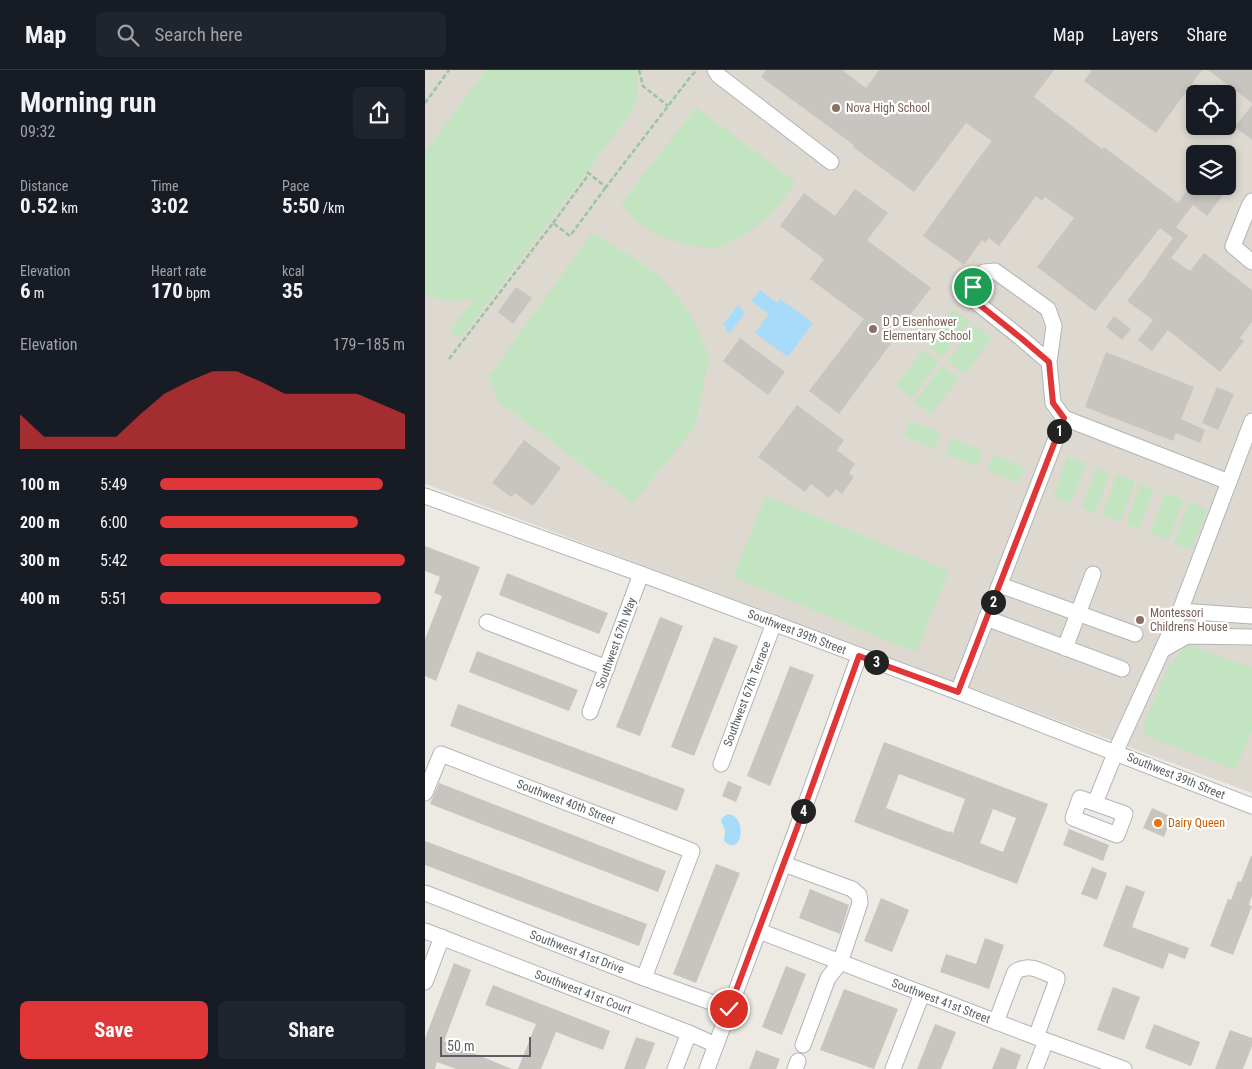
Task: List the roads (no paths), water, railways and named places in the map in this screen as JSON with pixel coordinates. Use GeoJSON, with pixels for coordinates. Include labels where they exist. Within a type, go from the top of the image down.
{"type":"FeatureCollection","features":[{"type":"Feature","properties":{"kind":"street"},"geometry":{"type":"LineString","coordinates":[[715,70],[718,75],[831,162]]}},
{"type":"Feature","properties":{"kind":"street"},"geometry":{"type":"LineString","coordinates":[[1252,201],[1233,246],[1252,262]]}},
{"type":"Feature","properties":{"kind":"street"},"geometry":{"type":"LineString","coordinates":[[1049,362],[976,302],[973,287],[975,279],[984,272],[995,271],[1048,309],[1054,326],[1049,362],[1053,403],[1064,418],[1229,482]]}},
{"type":"Feature","properties":{"kind":"street"},"geometry":{"type":"LineString","coordinates":[[958,692],[1064,418]]}},
{"type":"Feature","properties":{"kind":"street"},"geometry":{"type":"LineString","coordinates":[[1095,803],[1180,611],[1252,421]]}},
{"type":"Feature","properties":{"kind":"street","name":"Southwest 39th Street"},"geometry":{"type":"LineString","coordinates":[[425,496],[774,623],[1116,752],[1252,806]]}},
{"type":"Feature","properties":{"kind":"street","name":"Southwest 67th Way"},"geometry":{"type":"LineString","coordinates":[[590,712],[641,574]]}},
{"type":"Feature","properties":{"kind":"street"},"geometry":{"type":"LineString","coordinates":[[1065,648],[1093,574]]}},
{"type":"Feature","properties":{"kind":"street"},"geometry":{"type":"LineString","coordinates":[[1000,586],[1135,634]]}},
{"type":"Feature","properties":{"kind":"street"},"geometry":{"type":"LineString","coordinates":[[1180,611],[1252,616]]}},
{"type":"Feature","properties":{"kind":"street"},"geometry":{"type":"LineString","coordinates":[[986,618],[1122,669]]}},
{"type":"Feature","properties":{"kind":"street"},"geometry":{"type":"LineString","coordinates":[[487,622],[607,668]]}},
{"type":"Feature","properties":{"kind":"street","name":"Southwest 67th Terrace"},"geometry":{"type":"LineString","coordinates":[[721,764],[774,623]]}},
{"type":"Feature","properties":{"kind":"street"},"geometry":{"type":"LineString","coordinates":[[1162,650],[1187,636],[1252,636]]}},
{"type":"Feature","properties":{"kind":"street"},"geometry":{"type":"LineString","coordinates":[[707,1069],[859,656]]}},
{"type":"Feature","properties":{"kind":"street","name":"Southwest 40th Street"},"geometry":{"type":"LineString","coordinates":[[425,793],[441,754],[692,851],[644,978]]}},
{"type":"Feature","properties":{"kind":"street"},"geometry":{"type":"LineString","coordinates":[[784,864],[852,889],[859,895],[861,904],[840,963],[828,978],[803,1045]]}},
{"type":"Feature","properties":{"kind":"street","name":"Southwest 41st Drive"},"geometry":{"type":"LineString","coordinates":[[425,893],[729,1009]]}},
{"type":"Feature","properties":{"kind":"street","name":"Southwest 41st Court"},"geometry":{"type":"LineString","coordinates":[[425,931],[716,1044]]}},
{"type":"Feature","properties":{"kind":"street","name":"Southwest 41st Street"},"geometry":{"type":"LineString","coordinates":[[759,931],[1124,1069]]}},
{"type":"Feature","properties":{"kind":"street"},"geometry":{"type":"LineString","coordinates":[[425,982],[442,937]]}},
{"type":"Feature","properties":{"kind":"street"},"geometry":{"type":"LineString","coordinates":[[996,1022],[1015,972],[1029,966],[1057,978],[1035,1069]]}},
{"type":"Feature","properties":{"kind":"street"},"geometry":{"type":"LineString","coordinates":[[893,1069],[922,994]]}},
{"type":"Feature","properties":{"kind":"street"},"geometry":{"type":"LineString","coordinates":[[675,1069],[689,1034]]}},
{"type":"Feature","properties":{"kind":"water"},"geometry":{"type":"Polygon","coordinates":[[[760,290],[777,303],[780,299],[813,323],[788,357],[755,333],[769,314],[751,301],[760,290]]]}},
{"type":"Feature","properties":{"kind":"water"},"geometry":{"type":"Polygon","coordinates":[[[738,305],[745,313],[730,333],[725,330],[727,328],[723,325],[738,305]]]}},
{"type":"Feature","properties":{"kind":"water"},"geometry":{"type":"Polygon","coordinates":[[[728,814],[734,816],[741,828],[739,841],[735,845],[730,845],[724,841],[725,830],[721,821],[728,814]]]}},
{"type":"Feature","properties":{"kind":"place","name":"Nova High School"},"geometry":{"type":"Point","coordinates":[836,108]}},
{"type":"Feature","properties":{"kind":"place","name":"D D Eisenhower Elementary School"},"geometry":{"type":"Point","coordinates":[873,329]}},
{"type":"Feature","properties":{"kind":"place","name":"Montessori Childrens House"},"geometry":{"type":"Point","coordinates":[1140,620]}},
{"type":"Feature","properties":{"kind":"place","name":"Dairy Queen"},"geometry":{"type":"Point","coordinates":[1158,823]}}]}
